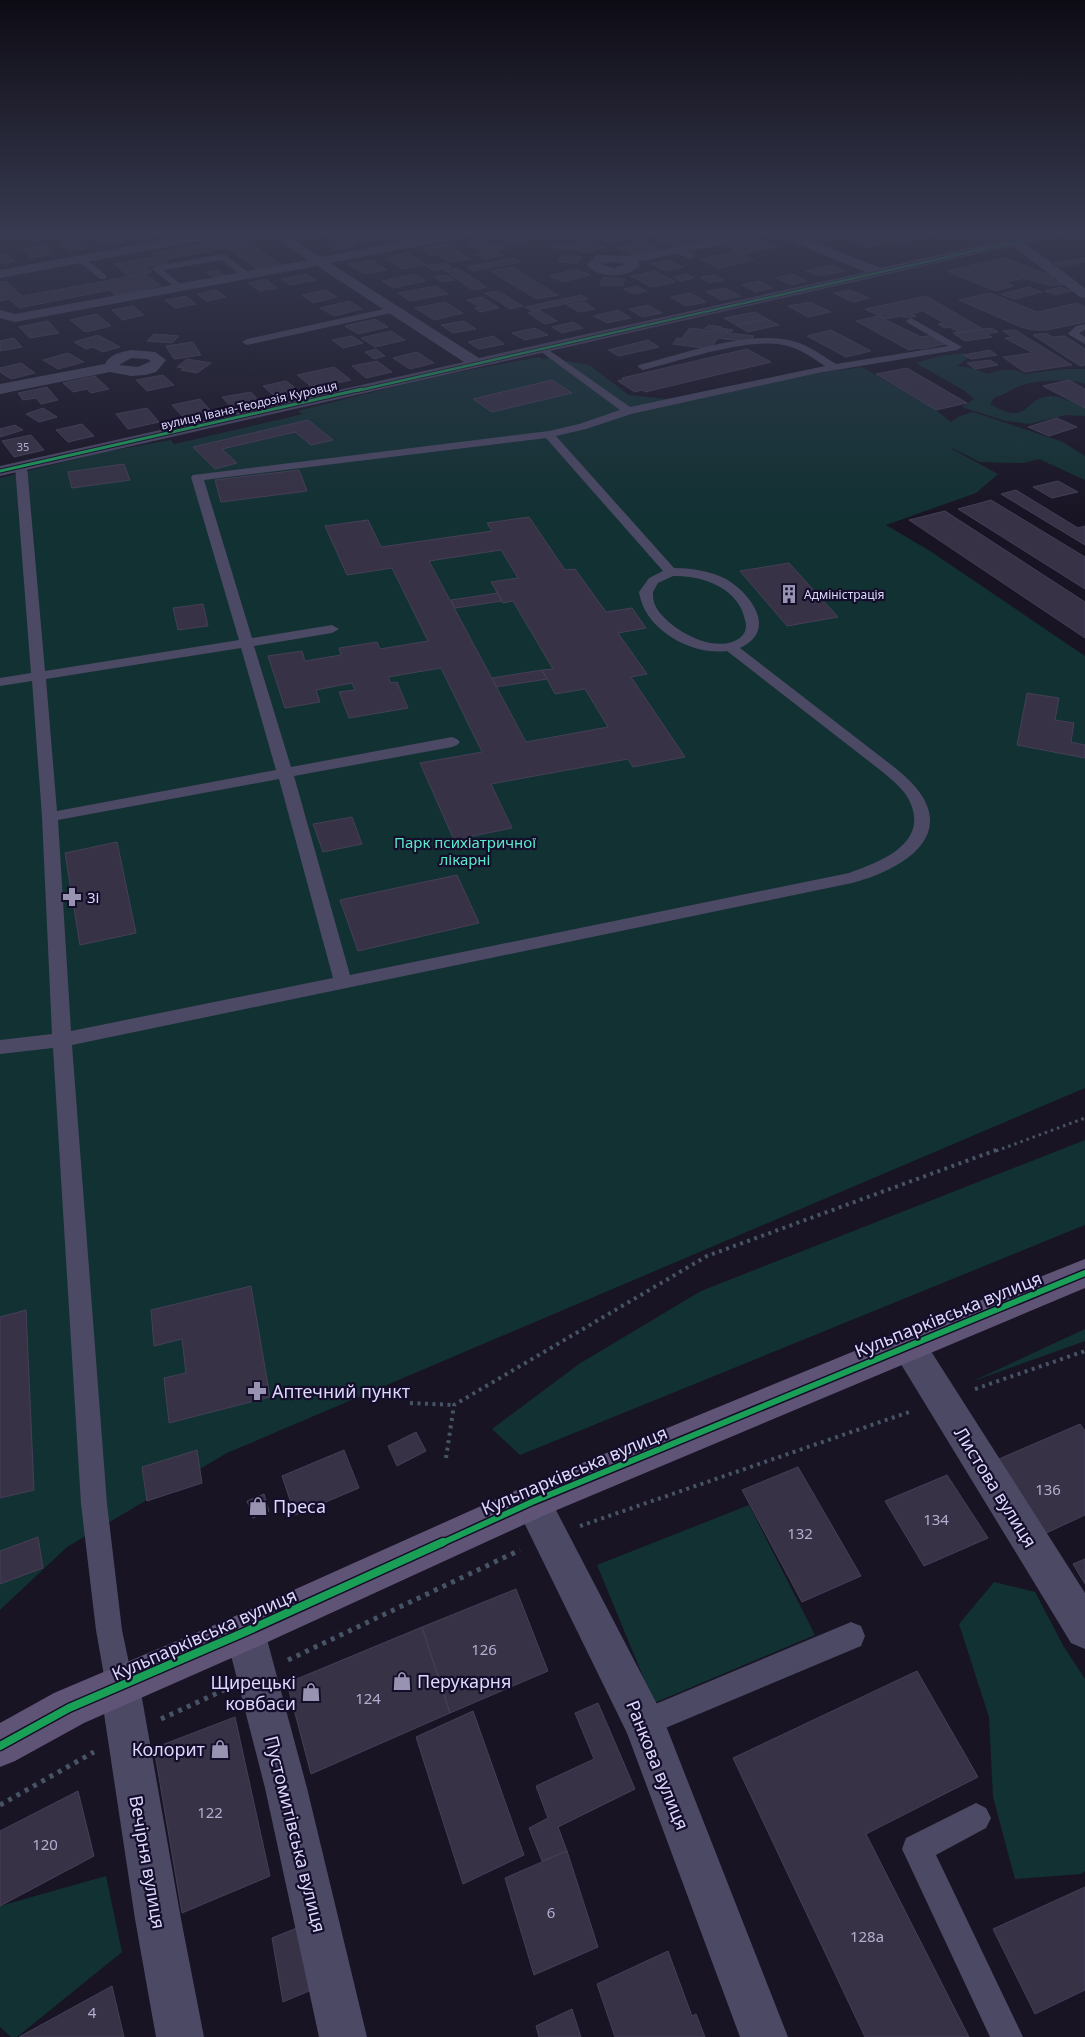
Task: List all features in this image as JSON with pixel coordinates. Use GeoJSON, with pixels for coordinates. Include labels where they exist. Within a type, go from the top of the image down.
{"type":"FeatureCollection","features":[{"type":"Feature","properties":{"kind":"main road","name":"Кульпарківська вулиця"},"geometry":{"type":"LineString","coordinates":[[0,1746],[69,1708],[245,1632],[532,1502],[1085,1273]]}},
{"type":"Feature","properties":{"kind":"street"},"geometry":{"type":"LineString","coordinates":[[420,327],[478,364]]}},
{"type":"Feature","properties":{"kind":"street","name":"вулиця Івана-Теодозія Куровця"},"geometry":{"type":"LineString","coordinates":[[0,471],[638,327]]}},
{"type":"Feature","properties":{"kind":"street"},"geometry":{"type":"LineString","coordinates":[[0,389],[112,367]]}},
{"type":"Feature","properties":{"kind":"street","name":"Листова вулиця"},"geometry":{"type":"LineString","coordinates":[[908,1345],[1085,1629]]}},
{"type":"Feature","properties":{"kind":"street","name":"Ранкова вулиця"},"geometry":{"type":"LineString","coordinates":[[532,1502],[644,1723],[764,2037]]}},
{"type":"Feature","properties":{"kind":"street","name":"Пустомитівська вулиця"},"geometry":{"type":"LineString","coordinates":[[245,1632],[286,1788],[343,2037]]}},
{"type":"Feature","properties":{"kind":"street","name":"Вечірня вулиця"},"geometry":{"type":"LineString","coordinates":[[120,1686],[158,1919],[180,2037]]}},
{"type":"Feature","properties":{"kind":"lane"},"geometry":{"type":"LineString","coordinates":[[246,342],[315,327]]}},
{"type":"Feature","properties":{"kind":"lane"},"geometry":{"type":"LineString","coordinates":[[343,983],[285,773],[244,642],[197,478],[549,434],[582,426],[628,411],[834,368],[956,346],[920,327]]}},
{"type":"Feature","properties":{"kind":"lane"},"geometry":{"type":"LineString","coordinates":[[1085,327],[1078,328],[1073,334],[1085,341]]}},
{"type":"Feature","properties":{"kind":"lane"},"geometry":{"type":"LineString","coordinates":[[643,367],[750,342],[778,341],[799,346],[834,368]]}},
{"type":"Feature","properties":{"kind":"lane"},"geometry":{"type":"LineString","coordinates":[[543,349],[628,411]]}},
{"type":"Feature","properties":{"kind":"lane"},"geometry":{"type":"LineString","coordinates":[[549,434],[671,572]]}},
{"type":"Feature","properties":{"kind":"lane"},"geometry":{"type":"LineString","coordinates":[[21,466],[50,817],[62,1040],[94,1504],[109,1630],[120,1686]]}},
{"type":"Feature","properties":{"kind":"lane"},"geometry":{"type":"LineString","coordinates":[[671,572],[686,572],[713,578],[725,585],[744,601],[754,619],[754,628],[750,636],[742,643],[730,647],[714,648],[684,640],[672,633],[654,616],[646,598],[647,589],[651,582],[659,576],[671,572]]}},
{"type":"Feature","properties":{"kind":"lane"},"geometry":{"type":"LineString","coordinates":[[0,682],[332,629]]}},
{"type":"Feature","properties":{"kind":"lane"},"geometry":{"type":"LineString","coordinates":[[0,1047],[62,1040],[852,878],[891,863],[906,852],[917,840],[923,821],[918,801],[910,791],[889,770],[730,647]]}},
{"type":"Feature","properties":{"kind":"lane"},"geometry":{"type":"LineString","coordinates":[[50,817],[452,742]]}},
{"type":"Feature","properties":{"kind":"lane"},"geometry":{"type":"LineString","coordinates":[[644,1723],[851,1636]]}},
{"type":"Feature","properties":{"kind":"lane"},"geometry":{"type":"LineString","coordinates":[[976,1818],[917,1849],[1007,2037]]}},
{"type":"Feature","properties":{"kind":"path"},"geometry":{"type":"LineString","coordinates":[[410,1403],[454,1404],[707,1256],[1085,1118]]}},
{"type":"Feature","properties":{"kind":"path"},"geometry":{"type":"LineString","coordinates":[[579,1526],[1085,1350]]}},
{"type":"Feature","properties":{"kind":"path"},"geometry":{"type":"LineString","coordinates":[[446,1458],[454,1404]]}},
{"type":"Feature","properties":{"kind":"path"},"geometry":{"type":"LineString","coordinates":[[285,1662],[529,1546]]}},
{"type":"Feature","properties":{"kind":"path"},"geometry":{"type":"LineString","coordinates":[[157,1720],[233,1686]]}},
{"type":"Feature","properties":{"kind":"path"},"geometry":{"type":"LineString","coordinates":[[0,1805],[98,1750]]}},
{"type":"Feature","properties":{"kind":"green space"},"geometry":{"type":"Polygon","coordinates":[[[965,353],[969,357],[957,366],[975,369],[987,374],[1002,370],[1015,370],[1024,374],[1065,369],[1085,369],[1085,384],[1061,380],[1026,384],[994,398],[990,404],[1003,411],[1012,413],[1025,409],[1042,398],[1055,396],[1085,407],[1085,416],[1066,415],[1030,424],[1006,421],[962,407],[974,399],[965,391],[916,363],[939,356],[965,353]]]}},
{"type":"Feature","properties":{"kind":"green space","name":"Парк психіатричної лікарні"},"geometry":{"type":"Polygon","coordinates":[[[539,357],[589,365],[629,395],[666,399],[728,386],[862,367],[936,410],[951,422],[960,416],[973,412],[1063,442],[1085,456],[1085,480],[1039,459],[1023,463],[980,462],[952,448],[998,474],[976,493],[886,525],[930,551],[1085,656],[1085,1088],[227,1453],[67,1547],[0,1610],[0,478],[103,452],[171,440],[174,444],[303,414],[297,411],[434,377],[539,357]]]}},
{"type":"Feature","properties":{"kind":"green space"},"geometry":{"type":"Polygon","coordinates":[[[1085,1140],[1085,1225],[520,1455],[492,1429],[579,1364],[701,1291],[1085,1140]]]}},
{"type":"Feature","properties":{"kind":"green space"},"geometry":{"type":"Polygon","coordinates":[[[1085,1329],[1085,1341],[971,1382],[1085,1329]]]}},
{"type":"Feature","properties":{"kind":"green space"},"geometry":{"type":"Polygon","coordinates":[[[749,1505],[815,1635],[654,1703],[597,1565],[749,1505]]]}},
{"type":"Feature","properties":{"kind":"green space"},"geometry":{"type":"Polygon","coordinates":[[[994,1582],[1035,1592],[1064,1647],[1085,1679],[1085,1871],[1081,1874],[1015,1879],[993,1797],[989,1717],[959,1624],[994,1582]]]}},
{"type":"Feature","properties":{"kind":"green space"},"geometry":{"type":"Polygon","coordinates":[[[106,1876],[122,1952],[17,2037],[11,2037],[0,2027],[0,1906],[106,1876]]]}},
{"type":"Feature","properties":{"kind":"building"},"geometry":{"type":"Polygon","coordinates":[[[19,327],[54,327],[59,333],[30,338],[19,327]]]}},
{"type":"Feature","properties":{"kind":"building"},"geometry":{"type":"Polygon","coordinates":[[[79,327],[106,327],[85,332],[79,327]]]}},
{"type":"Feature","properties":{"kind":"building"},"geometry":{"type":"Polygon","coordinates":[[[347,327],[388,327],[358,334],[347,327]]]}},
{"type":"Feature","properties":{"kind":"building"},"geometry":{"type":"Polygon","coordinates":[[[444,327],[473,327],[476,329],[453,333],[444,327]]]}},
{"type":"Feature","properties":{"kind":"building"},"geometry":{"type":"Polygon","coordinates":[[[552,327],[583,328],[562,333],[552,327]]]}},
{"type":"Feature","properties":{"kind":"building"},"geometry":{"type":"Polygon","coordinates":[[[722,327],[733,330],[731,332],[705,328],[722,327]]]}},
{"type":"Feature","properties":{"kind":"building"},"geometry":{"type":"Polygon","coordinates":[[[740,327],[770,327],[748,332],[740,327]]]}},
{"type":"Feature","properties":{"kind":"building"},"geometry":{"type":"Polygon","coordinates":[[[867,327],[901,327],[921,337],[934,335],[950,343],[909,350],[867,327]]]}},
{"type":"Feature","properties":{"kind":"building"},"geometry":{"type":"Polygon","coordinates":[[[950,327],[980,327],[983,329],[959,333],[950,327]]]}},
{"type":"Feature","properties":{"kind":"building"},"geometry":{"type":"Polygon","coordinates":[[[1021,327],[1061,327],[1047,330],[1021,327]]]}},
{"type":"Feature","properties":{"kind":"building"},"geometry":{"type":"Polygon","coordinates":[[[535,328],[548,335],[525,340],[512,333],[535,328]]]}},
{"type":"Feature","properties":{"kind":"building"},"geometry":{"type":"Polygon","coordinates":[[[690,328],[754,336],[750,342],[718,338],[710,349],[673,344],[677,338],[681,339],[690,328]]]}},
{"type":"Feature","properties":{"kind":"building"},"geometry":{"type":"Polygon","coordinates":[[[991,328],[998,332],[986,334],[992,337],[965,341],[953,333],[991,328]]]}},
{"type":"Feature","properties":{"kind":"building"},"geometry":{"type":"Polygon","coordinates":[[[831,330],[871,351],[846,357],[807,336],[831,330]]]}},
{"type":"Feature","properties":{"kind":"building"},"geometry":{"type":"Polygon","coordinates":[[[1015,330],[1072,365],[1024,372],[1003,357],[1033,353],[1005,338],[1012,337],[1003,331],[1015,330]]]}},
{"type":"Feature","properties":{"kind":"building"},"geometry":{"type":"Polygon","coordinates":[[[391,331],[405,340],[375,347],[361,338],[391,331]]]}},
{"type":"Feature","properties":{"kind":"building"},"geometry":{"type":"Polygon","coordinates":[[[1046,333],[1052,337],[1065,336],[1085,349],[1085,365],[1080,366],[1033,335],[1046,333]]]}},
{"type":"Feature","properties":{"kind":"building"},"geometry":{"type":"Polygon","coordinates":[[[154,334],[179,336],[172,343],[147,341],[154,334]]]}},
{"type":"Feature","properties":{"kind":"building"},"geometry":{"type":"Polygon","coordinates":[[[98,335],[120,347],[103,352],[93,347],[86,349],[74,342],[98,335]]]}},
{"type":"Feature","properties":{"kind":"building"},"geometry":{"type":"Polygon","coordinates":[[[352,336],[363,343],[343,348],[332,340],[352,336]]]}},
{"type":"Feature","properties":{"kind":"building"},"geometry":{"type":"Polygon","coordinates":[[[493,336],[504,344],[479,349],[468,342],[493,336]]]}},
{"type":"Feature","properties":{"kind":"building"},"geometry":{"type":"Polygon","coordinates":[[[14,338],[22,347],[0,351],[0,341],[14,338]]]}},
{"type":"Feature","properties":{"kind":"building"},"geometry":{"type":"Polygon","coordinates":[[[648,340],[659,347],[619,356],[608,350],[648,340]]]}},
{"type":"Feature","properties":{"kind":"building"},"geometry":{"type":"Polygon","coordinates":[[[193,342],[201,355],[174,359],[166,346],[193,342]]]}},
{"type":"Feature","properties":{"kind":"building"},"geometry":{"type":"Polygon","coordinates":[[[376,349],[385,356],[374,359],[365,352],[376,349]]]}},
{"type":"Feature","properties":{"kind":"building"},"geometry":{"type":"Polygon","coordinates":[[[747,349],[771,362],[645,392],[642,390],[635,392],[618,381],[624,379],[622,378],[747,349]]]}},
{"type":"Feature","properties":{"kind":"building"},"geometry":{"type":"Polygon","coordinates":[[[990,350],[997,355],[971,359],[964,355],[990,350]]]}},
{"type":"Feature","properties":{"kind":"building"},"geometry":{"type":"Polygon","coordinates":[[[417,352],[434,363],[410,369],[393,358],[417,352]]]}},
{"type":"Feature","properties":{"kind":"building"},"geometry":{"type":"Polygon","coordinates":[[[68,353],[84,362],[58,369],[43,360],[68,353]]]}},
{"type":"Feature","properties":{"kind":"building"},"geometry":{"type":"Polygon","coordinates":[[[187,359],[211,363],[197,373],[181,370],[184,368],[177,367],[187,359]]]}},
{"type":"Feature","properties":{"kind":"building"},"geometry":{"type":"Polygon","coordinates":[[[990,360],[998,365],[975,369],[967,363],[990,360]]]}},
{"type":"Feature","properties":{"kind":"building"},"geometry":{"type":"Polygon","coordinates":[[[377,361],[392,372],[366,378],[352,366],[377,361]]]}},
{"type":"Feature","properties":{"kind":"building"},"geometry":{"type":"Polygon","coordinates":[[[21,363],[35,373],[11,379],[0,372],[0,368],[21,363]]]}},
{"type":"Feature","properties":{"kind":"building"},"geometry":{"type":"Polygon","coordinates":[[[334,367],[351,380],[313,388],[297,375],[334,367]]]}},
{"type":"Feature","properties":{"kind":"building"},"geometry":{"type":"Polygon","coordinates":[[[907,368],[967,403],[936,410],[876,374],[907,368]]]}},
{"type":"Feature","properties":{"kind":"building"},"geometry":{"type":"Polygon","coordinates":[[[163,375],[174,385],[147,391],[136,380],[163,375]]]}},
{"type":"Feature","properties":{"kind":"building"},"geometry":{"type":"Polygon","coordinates":[[[95,376],[109,389],[91,393],[87,389],[73,392],[63,383],[95,376]]]}},
{"type":"Feature","properties":{"kind":"building"},"geometry":{"type":"Polygon","coordinates":[[[552,380],[572,393],[492,412],[473,399],[552,380]]]}},
{"type":"Feature","properties":{"kind":"building"},"geometry":{"type":"Polygon","coordinates":[[[1069,380],[1085,389],[1085,408],[1043,386],[1069,380]]]}},
{"type":"Feature","properties":{"kind":"building"},"geometry":{"type":"Polygon","coordinates":[[[286,381],[302,393],[278,399],[263,386],[286,381]]]}},
{"type":"Feature","properties":{"kind":"building"},"geometry":{"type":"Polygon","coordinates":[[[47,387],[58,400],[41,404],[36,398],[23,400],[18,393],[47,387]]]}},
{"type":"Feature","properties":{"kind":"building"},"geometry":{"type":"Polygon","coordinates":[[[251,392],[262,404],[233,409],[222,397],[251,392]]]}},
{"type":"Feature","properties":{"kind":"building"},"geometry":{"type":"Polygon","coordinates":[[[200,399],[212,412],[183,417],[172,405],[200,399]]]}},
{"type":"Feature","properties":{"kind":"building"},"geometry":{"type":"Polygon","coordinates":[[[43,408],[57,417],[39,422],[26,414],[43,408]]]}},
{"type":"Feature","properties":{"kind":"building"},"geometry":{"type":"Polygon","coordinates":[[[147,408],[159,422],[128,429],[116,414],[147,408]]]}},
{"type":"Feature","properties":{"kind":"building"},"geometry":{"type":"Polygon","coordinates":[[[1057,418],[1077,427],[1049,436],[1028,427],[1057,418]]]}},
{"type":"Feature","properties":{"kind":"building"},"geometry":{"type":"Polygon","coordinates":[[[308,420],[333,440],[311,445],[295,432],[222,449],[237,463],[215,469],[193,447],[308,420]]]}},
{"type":"Feature","properties":{"kind":"building"},"geometry":{"type":"Polygon","coordinates":[[[82,424],[94,436],[68,442],[56,430],[82,424]]]}},
{"type":"Feature","properties":{"kind":"building"},"geometry":{"type":"Polygon","coordinates":[[[15,425],[23,430],[0,437],[0,429],[15,425]]]}},
{"type":"Feature","properties":{"kind":"building"},"geometry":{"type":"Polygon","coordinates":[[[31,435],[44,450],[14,457],[2,441],[31,435]]]}},
{"type":"Feature","properties":{"kind":"building"},"geometry":{"type":"Polygon","coordinates":[[[124,464],[130,480],[72,488],[68,472],[124,464]]]}},
{"type":"Feature","properties":{"kind":"building"},"geometry":{"type":"Polygon","coordinates":[[[299,470],[307,491],[221,502],[215,480],[299,470]]]}},
{"type":"Feature","properties":{"kind":"building"},"geometry":{"type":"Polygon","coordinates":[[[1058,481],[1078,492],[1052,498],[1033,487],[1058,481]]]}},
{"type":"Feature","properties":{"kind":"building"},"geometry":{"type":"Polygon","coordinates":[[[1016,490],[1078,528],[1085,526],[1085,545],[1001,494],[1016,490]]]}},
{"type":"Feature","properties":{"kind":"building"},"geometry":{"type":"Polygon","coordinates":[[[991,500],[1085,557],[1085,589],[958,509],[991,500]]]}},
{"type":"Feature","properties":{"kind":"building"},"geometry":{"type":"Polygon","coordinates":[[[945,511],[1085,602],[1085,638],[909,520],[945,511]]]}},
{"type":"Feature","properties":{"kind":"building"},"geometry":{"type":"Polygon","coordinates":[[[529,517],[565,570],[575,569],[606,612],[632,608],[646,628],[618,633],[647,674],[631,677],[685,757],[633,767],[628,759],[491,784],[512,828],[454,840],[420,763],[482,752],[441,668],[388,677],[391,683],[397,682],[408,708],[349,718],[339,692],[355,690],[352,683],[316,690],[320,702],[285,708],[268,656],[302,651],[305,661],[341,655],[339,648],[377,642],[380,649],[428,641],[392,568],[347,575],[325,526],[368,520],[381,547],[492,531],[487,523],[529,517]],[[501,550],[429,561],[526,742],[608,727],[585,689],[555,694],[542,670],[553,669],[513,601],[503,603],[491,582],[518,578],[501,550]]]}},
{"type":"Feature","properties":{"kind":"building","name":"Адміністрація"},"geometry":{"type":"Polygon","coordinates":[[[789,563],[838,617],[787,626],[740,571],[789,563]]]}},
{"type":"Feature","properties":{"kind":"building"},"geometry":{"type":"Polygon","coordinates":[[[498,593],[502,601],[455,608],[451,600],[498,593]]]}},
{"type":"Feature","properties":{"kind":"building"},"geometry":{"type":"Polygon","coordinates":[[[203,604],[208,626],[178,630],[173,608],[203,604]]]}},
{"type":"Feature","properties":{"kind":"building"},"geometry":{"type":"Polygon","coordinates":[[[542,670],[547,679],[496,687],[492,678],[542,670]]]}},
{"type":"Feature","properties":{"kind":"building"},"geometry":{"type":"Polygon","coordinates":[[[1027,693],[1059,698],[1055,720],[1074,723],[1071,742],[1085,745],[1085,758],[1017,745],[1027,693]]]}},
{"type":"Feature","properties":{"kind":"building"},"geometry":{"type":"Polygon","coordinates":[[[352,817],[362,844],[323,852],[313,824],[352,817]]]}},
{"type":"Feature","properties":{"kind":"building"},"geometry":{"type":"Polygon","coordinates":[[[117,842],[136,933],[80,945],[65,853],[117,842]]]}},
{"type":"Feature","properties":{"kind":"building"},"geometry":{"type":"Polygon","coordinates":[[[457,875],[479,923],[358,951],[340,900],[457,875]]]}},
{"type":"Feature","properties":{"kind":"building"},"geometry":{"type":"Polygon","coordinates":[[[251,1286],[270,1397],[169,1423],[164,1378],[186,1373],[182,1339],[154,1346],[151,1310],[251,1286]]]}},
{"type":"Feature","properties":{"kind":"building"},"geometry":{"type":"Polygon","coordinates":[[[26,1310],[34,1490],[0,1498],[0,1317],[26,1310]]]}},
{"type":"Feature","properties":{"kind":"building"},"geometry":{"type":"Polygon","coordinates":[[[1080,1424],[1085,1431],[1085,1515],[1042,1535],[992,1462],[1080,1424]]]}},
{"type":"Feature","properties":{"kind":"building"},"geometry":{"type":"Polygon","coordinates":[[[416,1432],[426,1451],[397,1466],[388,1446],[416,1432]]]}},
{"type":"Feature","properties":{"kind":"building"},"geometry":{"type":"Polygon","coordinates":[[[197,1450],[202,1483],[147,1501],[142,1467],[197,1450]]]}},
{"type":"Feature","properties":{"kind":"building"},"geometry":{"type":"Polygon","coordinates":[[[344,1450],[359,1488],[295,1515],[282,1476],[344,1450]]]}},
{"type":"Feature","properties":{"kind":"building"},"geometry":{"type":"Polygon","coordinates":[[[798,1467],[861,1576],[802,1602],[742,1490],[798,1467]]]}},
{"type":"Feature","properties":{"kind":"building"},"geometry":{"type":"Polygon","coordinates":[[[947,1475],[988,1538],[924,1566],[885,1501],[947,1475]]]}},
{"type":"Feature","properties":{"kind":"building","name":"Преса"},"geometry":{"type":"Polygon","coordinates":[[[264,1494],[269,1511],[253,1518],[247,1501],[264,1494]]]}},
{"type":"Feature","properties":{"kind":"building"},"geometry":{"type":"Polygon","coordinates":[[[38,1537],[43,1568],[0,1584],[0,1551],[38,1537]]]}},
{"type":"Feature","properties":{"kind":"building"},"geometry":{"type":"Polygon","coordinates":[[[1085,1559],[1085,1584],[1073,1564],[1085,1559]]]}},
{"type":"Feature","properties":{"kind":"building"},"geometry":{"type":"Polygon","coordinates":[[[516,1589],[548,1671],[450,1713],[422,1627],[516,1589]]]}},
{"type":"Feature","properties":{"kind":"building"},"geometry":{"type":"Polygon","coordinates":[[[422,1627],[450,1713],[311,1774],[287,1683],[422,1627]]]}},
{"type":"Feature","properties":{"kind":"building"},"geometry":{"type":"Polygon","coordinates":[[[917,1671],[978,1777],[866,1834],[969,2037],[865,2037],[733,1758],[917,1671]]]}},
{"type":"Feature","properties":{"kind":"building"},"geometry":{"type":"Polygon","coordinates":[[[598,1703],[635,1789],[558,1827],[567,1851],[542,1861],[529,1828],[548,1818],[536,1786],[594,1759],[575,1713],[598,1703]]]}},
{"type":"Feature","properties":{"kind":"building"},"geometry":{"type":"Polygon","coordinates":[[[473,1711],[524,1855],[463,1884],[416,1737],[473,1711]]]}},
{"type":"Feature","properties":{"kind":"building"},"geometry":{"type":"Polygon","coordinates":[[[235,1717],[270,1876],[182,1913],[154,1748],[235,1717]]]}},
{"type":"Feature","properties":{"kind":"building"},"geometry":{"type":"Polygon","coordinates":[[[78,1791],[94,1856],[0,1906],[0,1831],[78,1791]]]}},
{"type":"Feature","properties":{"kind":"building"},"geometry":{"type":"Polygon","coordinates":[[[567,1851],[598,1947],[534,1975],[505,1878],[567,1851]]]}},
{"type":"Feature","properties":{"kind":"building"},"geometry":{"type":"Polygon","coordinates":[[[1085,1887],[1085,1990],[1035,2014],[993,1929],[1085,1887]]]}},
{"type":"Feature","properties":{"kind":"building"},"geometry":{"type":"Polygon","coordinates":[[[309,1923],[321,1986],[283,2002],[272,1938],[309,1923]]]}},
{"type":"Feature","properties":{"kind":"building"},"geometry":{"type":"Polygon","coordinates":[[[668,1951],[692,2016],[696,2014],[705,2037],[615,2037],[597,1984],[668,1951]]]}},
{"type":"Feature","properties":{"kind":"building"},"geometry":{"type":"Polygon","coordinates":[[[112,1986],[124,2037],[19,2037],[112,1986]]]}},
{"type":"Feature","properties":{"kind":"building"},"geometry":{"type":"Polygon","coordinates":[[[572,2009],[581,2037],[539,2037],[536,2026],[572,2009]]]}},
{"type":"Feature","properties":{"kind":"cycle path"},"geometry":{"type":"LineString","coordinates":[[0,471],[637,327]]}},
{"type":"Feature","properties":{"kind":"cycle path"},"geometry":{"type":"LineString","coordinates":[[0,1746],[69,1708],[245,1632],[532,1502],[1085,1273]]}},
{"type":"Feature","properties":{"kind":"place","name":"Адміністрація"},"geometry":{"type":"Point","coordinates":[789,594]}},
{"type":"Feature","properties":{"kind":"place","name":"3і"},"geometry":{"type":"Point","coordinates":[72,897]}},
{"type":"Feature","properties":{"kind":"place","name":"Аптечний пункт"},"geometry":{"type":"Point","coordinates":[257,1391]}},
{"type":"Feature","properties":{"kind":"place","name":"Преса"},"geometry":{"type":"Point","coordinates":[258,1506]}},
{"type":"Feature","properties":{"kind":"place","name":"Перукарня"},"geometry":{"type":"Point","coordinates":[402,1681]}},
{"type":"Feature","properties":{"kind":"place","name":"Щирецькі ковбаси"},"geometry":{"type":"Point","coordinates":[311,1692]}},
{"type":"Feature","properties":{"kind":"place","name":"Колорит"},"geometry":{"type":"Point","coordinates":[220,1749]}}]}
